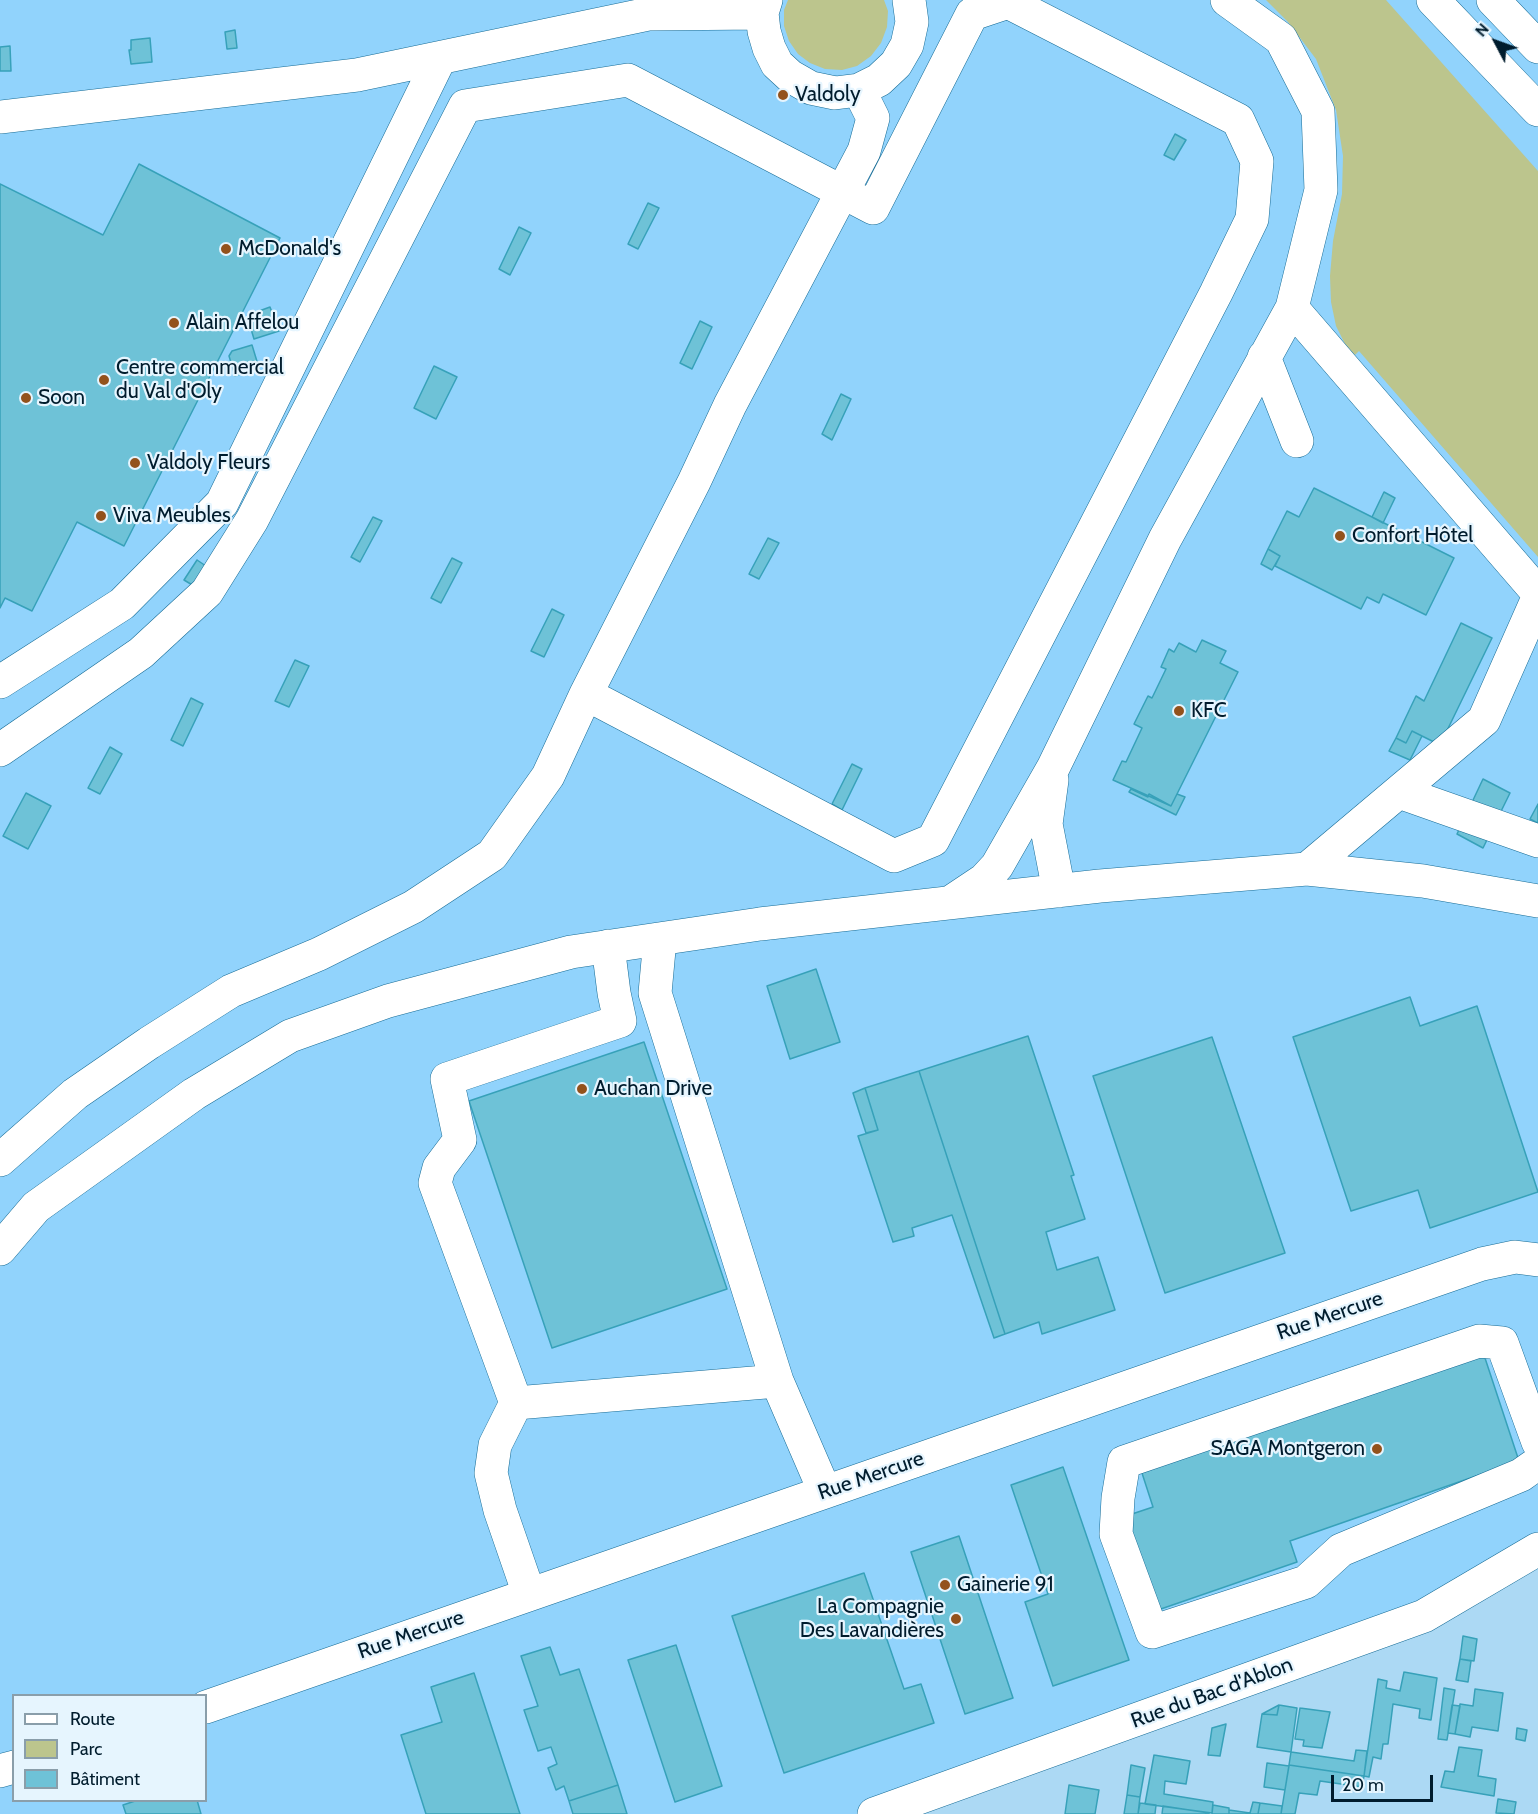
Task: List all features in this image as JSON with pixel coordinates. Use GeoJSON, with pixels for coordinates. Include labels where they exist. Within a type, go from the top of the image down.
{"type":"FeatureCollection","features":[{"type":"Feature","properties":{"kind":"street"},"geometry":{"type":"LineString","coordinates":[[950,903],[984,880],[997,866],[1053,768],[1165,539],[1292,308],[1321,190],[1318,111],[1281,39],[1227,0]]}},
{"type":"Feature","properties":{"kind":"street"},"geometry":{"type":"LineString","coordinates":[[1433,0],[1538,110]]}},
{"type":"Feature","properties":{"kind":"street"},"geometry":{"type":"LineString","coordinates":[[1493,0],[1538,47]]}},
{"type":"Feature","properties":{"kind":"street"},"geometry":{"type":"LineString","coordinates":[[0,750],[141,653],[207,592],[252,520],[465,106],[628,80],[873,208],[972,14],[1008,2],[1238,120],[1257,161],[1252,219],[933,840],[894,856],[586,694]]}},
{"type":"Feature","properties":{"kind":"street"},"geometry":{"type":"LineString","coordinates":[[0,117],[357,75],[648,14],[764,7],[764,31],[777,64],[790,76],[811,88],[835,93],[859,90],[879,80],[896,64],[907,45],[918,7]]}},
{"type":"Feature","properties":{"kind":"street"},"geometry":{"type":"LineString","coordinates":[[0,682],[122,604],[222,503],[440,58]]}},
{"type":"Feature","properties":{"kind":"street"},"geometry":{"type":"LineString","coordinates":[[0,1160],[75,1094],[231,991],[320,954],[413,907],[492,855],[548,776],[586,694],[694,482],[730,405],[864,151],[873,118],[859,90]]}},
{"type":"Feature","properties":{"kind":"street"},"geometry":{"type":"LineString","coordinates":[[1292,308],[1538,593]]}},
{"type":"Feature","properties":{"kind":"street"},"geometry":{"type":"LineString","coordinates":[[1264,357],[1297,441]]}},
{"type":"Feature","properties":{"kind":"street"},"geometry":{"type":"LineString","coordinates":[[1307,870],[1484,720],[1538,598]]}},
{"type":"Feature","properties":{"kind":"street"},"geometry":{"type":"LineString","coordinates":[[1053,768],[1046,825],[1059,891]]}},
{"type":"Feature","properties":{"kind":"street"},"geometry":{"type":"LineString","coordinates":[[1398,792],[1538,841]]}},
{"type":"Feature","properties":{"kind":"street"},"geometry":{"type":"LineString","coordinates":[[0,1249],[36,1207],[194,1094],[290,1036],[388,1001],[571,952],[760,924],[1059,891],[1307,870],[1423,881],[1538,901]]}},
{"type":"Feature","properties":{"kind":"street"},"geometry":{"type":"LineString","coordinates":[[660,939],[655,993],[777,1381],[825,1492]]}},
{"type":"Feature","properties":{"kind":"street"},"geometry":{"type":"LineString","coordinates":[[529,1594],[500,1510],[491,1473],[495,1445],[516,1403],[435,1183],[439,1168],[460,1140],[447,1079],[620,1021],[608,946]]}},
{"type":"Feature","properties":{"kind":"street","name":"Rue Mercure"},"geometry":{"type":"LineString","coordinates":[[207,1707],[1482,1264],[1515,1257],[1538,1260]]}},
{"type":"Feature","properties":{"kind":"street"},"geometry":{"type":"LineString","coordinates":[[1536,1429],[1502,1343],[1479,1341],[1124,1462],[1118,1498],[1116,1533],[1152,1632],[1306,1582],[1341,1550],[1521,1475],[1538,1462]]}},
{"type":"Feature","properties":{"kind":"street"},"geometry":{"type":"LineString","coordinates":[[516,1403],[777,1381]]}},
{"type":"Feature","properties":{"kind":"street","name":"Rue du Bac d'Ablon"},"geometry":{"type":"LineString","coordinates":[[874,1814],[1424,1616],[1538,1548]]}},
{"type":"Feature","properties":{"kind":"shaded area"},"geometry":{"type":"Polygon","coordinates":[[[0,0],[1538,0],[1538,1546],[1428,1610],[858,1814],[0,1814],[0,0]]]}},
{"type":"Feature","properties":{"kind":"green space"},"geometry":{"type":"Polygon","coordinates":[[[788,0],[884,0],[888,11],[887,27],[881,43],[871,56],[857,66],[842,70],[825,69],[810,63],[798,54],[789,41],[784,26],[784,10],[788,0]]]}},
{"type":"Feature","properties":{"kind":"green space"},"geometry":{"type":"Polygon","coordinates":[[[1266,0],[1386,0],[1538,171],[1538,557],[1359,351],[1355,355],[1345,344],[1336,326],[1331,302],[1330,276],[1333,241],[1342,194],[1343,156],[1336,110],[1316,59],[1288,22],[1266,0]]]}},
{"type":"Feature","properties":{"kind":"building"},"geometry":{"type":"Polygon","coordinates":[[[235,30],[237,48],[227,49],[225,32],[235,30]]]}},
{"type":"Feature","properties":{"kind":"building"},"geometry":{"type":"Polygon","coordinates":[[[150,38],[152,62],[131,64],[129,50],[131,50],[131,40],[150,38]]]}},
{"type":"Feature","properties":{"kind":"building"},"geometry":{"type":"Polygon","coordinates":[[[10,46],[11,71],[0,71],[0,47],[10,46]]]}},
{"type":"Feature","properties":{"kind":"building"},"geometry":{"type":"Polygon","coordinates":[[[1175,134],[1186,140],[1174,160],[1164,155],[1175,134]]]}},
{"type":"Feature","properties":{"kind":"building","name":"Centre commercial du Val d'Oly"},"geometry":{"type":"Polygon","coordinates":[[[139,164],[280,238],[124,546],[77,522],[32,611],[5,598],[0,608],[0,184],[103,235],[139,164]]]}},
{"type":"Feature","properties":{"kind":"building"},"geometry":{"type":"Polygon","coordinates":[[[648,203],[659,208],[638,249],[628,244],[648,203]]]}},
{"type":"Feature","properties":{"kind":"building"},"geometry":{"type":"Polygon","coordinates":[[[519,227],[531,233],[510,275],[499,269],[519,227]]]}},
{"type":"Feature","properties":{"kind":"building"},"geometry":{"type":"Polygon","coordinates":[[[270,307],[279,331],[254,339],[248,319],[251,314],[270,307]]]}},
{"type":"Feature","properties":{"kind":"building"},"geometry":{"type":"Polygon","coordinates":[[[700,321],[712,327],[692,369],[680,363],[700,321]]]}},
{"type":"Feature","properties":{"kind":"building"},"geometry":{"type":"Polygon","coordinates":[[[252,345],[259,368],[235,376],[229,356],[232,351],[252,345]]]}},
{"type":"Feature","properties":{"kind":"building"},"geometry":{"type":"Polygon","coordinates":[[[434,366],[457,377],[436,419],[414,408],[434,366]]]}},
{"type":"Feature","properties":{"kind":"building"},"geometry":{"type":"Polygon","coordinates":[[[841,394],[851,399],[832,440],[822,434],[841,394]]]}},
{"type":"Feature","properties":{"kind":"building"},"geometry":{"type":"Polygon","coordinates":[[[1314,488],[1398,530],[1396,536],[1408,542],[1410,536],[1454,558],[1426,615],[1383,594],[1379,603],[1367,597],[1361,609],[1275,566],[1280,556],[1268,549],[1287,511],[1299,517],[1314,488]]]}},
{"type":"Feature","properties":{"kind":"building"},"geometry":{"type":"Polygon","coordinates":[[[1384,492],[1395,498],[1383,523],[1372,517],[1384,492]]]}},
{"type":"Feature","properties":{"kind":"building"},"geometry":{"type":"Polygon","coordinates":[[[373,517],[382,521],[360,562],[351,557],[373,517]]]}},
{"type":"Feature","properties":{"kind":"building"},"geometry":{"type":"Polygon","coordinates":[[[768,538],[779,543],[759,579],[749,574],[768,538]]]}},
{"type":"Feature","properties":{"kind":"building"},"geometry":{"type":"Polygon","coordinates":[[[1268,549],[1280,556],[1272,570],[1261,564],[1268,549]]]}},
{"type":"Feature","properties":{"kind":"building"},"geometry":{"type":"Polygon","coordinates":[[[452,558],[462,563],[441,603],[431,598],[452,558]]]}},
{"type":"Feature","properties":{"kind":"building"},"geometry":{"type":"Polygon","coordinates":[[[197,560],[206,566],[194,586],[184,580],[197,560]]]}},
{"type":"Feature","properties":{"kind":"building"},"geometry":{"type":"Polygon","coordinates":[[[552,609],[564,615],[544,657],[531,651],[552,609]]]}},
{"type":"Feature","properties":{"kind":"building"},"geometry":{"type":"Polygon","coordinates":[[[1461,623],[1492,638],[1440,745],[1412,731],[1406,743],[1396,738],[1416,696],[1424,701],[1461,623]]]}},
{"type":"Feature","properties":{"kind":"building","name":"KFC"},"geometry":{"type":"Polygon","coordinates":[[[1202,640],[1226,651],[1220,663],[1238,672],[1171,806],[1113,780],[1122,761],[1126,762],[1142,728],[1134,724],[1148,696],[1152,698],[1166,669],[1161,667],[1169,649],[1174,652],[1179,643],[1196,652],[1202,640]]]}},
{"type":"Feature","properties":{"kind":"building"},"geometry":{"type":"Polygon","coordinates":[[[295,660],[309,666],[289,707],[275,701],[295,660]]]}},
{"type":"Feature","properties":{"kind":"building"},"geometry":{"type":"Polygon","coordinates":[[[191,698],[203,704],[183,746],[171,740],[191,698]]]}},
{"type":"Feature","properties":{"kind":"building"},"geometry":{"type":"Polygon","coordinates":[[[1412,731],[1422,736],[1410,760],[1389,751],[1396,738],[1406,743],[1412,731]]]}},
{"type":"Feature","properties":{"kind":"building"},"geometry":{"type":"Polygon","coordinates":[[[110,747],[122,754],[100,794],[88,788],[110,747]]]}},
{"type":"Feature","properties":{"kind":"building"},"geometry":{"type":"Polygon","coordinates":[[[852,764],[862,769],[842,810],[832,804],[852,764]]]}},
{"type":"Feature","properties":{"kind":"building"},"geometry":{"type":"Polygon","coordinates":[[[1483,779],[1510,793],[1483,848],[1457,834],[1483,779]]]}},
{"type":"Feature","properties":{"kind":"building"},"geometry":{"type":"Polygon","coordinates":[[[1131,789],[1148,797],[1149,794],[1171,806],[1177,794],[1185,797],[1176,815],[1129,792],[1131,789]]]}},
{"type":"Feature","properties":{"kind":"building"},"geometry":{"type":"Polygon","coordinates":[[[26,793],[51,806],[28,849],[3,836],[26,793]]]}},
{"type":"Feature","properties":{"kind":"building"},"geometry":{"type":"Polygon","coordinates":[[[1538,804],[1538,823],[1530,819],[1538,804]]]}},
{"type":"Feature","properties":{"kind":"building"},"geometry":{"type":"Polygon","coordinates":[[[816,969],[840,1042],[790,1059],[767,986],[816,969]]]}},
{"type":"Feature","properties":{"kind":"building"},"geometry":{"type":"Polygon","coordinates":[[[1410,997],[1420,1026],[1477,1006],[1538,1192],[1430,1228],[1418,1190],[1351,1211],[1293,1037],[1410,997]]]}},
{"type":"Feature","properties":{"kind":"building"},"geometry":{"type":"Polygon","coordinates":[[[1028,1036],[1074,1175],[1071,1176],[1085,1219],[1046,1232],[1057,1270],[1098,1257],[1115,1310],[1042,1334],[1039,1322],[1005,1334],[919,1071],[1028,1036]]]}},
{"type":"Feature","properties":{"kind":"building"},"geometry":{"type":"Polygon","coordinates":[[[1212,1037],[1285,1253],[1165,1293],[1093,1076],[1212,1037]]]}},
{"type":"Feature","properties":{"kind":"building"},"geometry":{"type":"Polygon","coordinates":[[[644,1042],[727,1289],[552,1348],[469,1101],[644,1042]]]}},
{"type":"Feature","properties":{"kind":"building"},"geometry":{"type":"Polygon","coordinates":[[[919,1071],[1005,1334],[994,1338],[952,1215],[912,1228],[914,1236],[893,1242],[858,1136],[878,1130],[865,1088],[919,1071]]]}},
{"type":"Feature","properties":{"kind":"building"},"geometry":{"type":"Polygon","coordinates":[[[865,1088],[878,1130],[866,1133],[853,1093],[865,1088]]]}},
{"type":"Feature","properties":{"kind":"building"},"geometry":{"type":"Polygon","coordinates":[[[1483,1352],[1519,1461],[1290,1541],[1297,1562],[1158,1610],[1126,1516],[1153,1507],[1141,1470],[1483,1352]]]}},
{"type":"Feature","properties":{"kind":"building"},"geometry":{"type":"Polygon","coordinates":[[[1063,1467],[1129,1660],[1053,1686],[1025,1602],[1048,1594],[1011,1485],[1063,1467]]]}},
{"type":"Feature","properties":{"kind":"building"},"geometry":{"type":"Polygon","coordinates":[[[959,1536],[1013,1698],[965,1714],[911,1552],[959,1536]]]}},
{"type":"Feature","properties":{"kind":"building"},"geometry":{"type":"Polygon","coordinates":[[[864,1573],[904,1689],[921,1684],[934,1723],[784,1773],[732,1616],[864,1573]]]}},
{"type":"Feature","properties":{"kind":"building"},"geometry":{"type":"Polygon","coordinates":[[[1463,1636],[1477,1639],[1474,1661],[1460,1659],[1463,1636]]]}},
{"type":"Feature","properties":{"kind":"building"},"geometry":{"type":"Polygon","coordinates":[[[676,1645],[722,1786],[675,1802],[628,1660],[676,1645]]]}},
{"type":"Feature","properties":{"kind":"building"},"geometry":{"type":"Polygon","coordinates":[[[550,1647],[560,1675],[579,1669],[618,1785],[569,1801],[564,1786],[556,1790],[548,1768],[557,1764],[551,1747],[538,1751],[524,1710],[538,1706],[521,1656],[550,1647]]]}},
{"type":"Feature","properties":{"kind":"building"},"geometry":{"type":"Polygon","coordinates":[[[1460,1659],[1471,1661],[1468,1682],[1456,1680],[1460,1659]]]}},
{"type":"Feature","properties":{"kind":"building"},"geometry":{"type":"Polygon","coordinates":[[[1404,1672],[1437,1678],[1431,1720],[1419,1718],[1420,1709],[1393,1704],[1388,1744],[1383,1744],[1381,1759],[1373,1757],[1369,1777],[1364,1776],[1378,1679],[1387,1681],[1386,1688],[1400,1691],[1404,1672]]]}},
{"type":"Feature","properties":{"kind":"building"},"geometry":{"type":"Polygon","coordinates":[[[474,1673],[520,1814],[426,1814],[401,1735],[442,1722],[431,1687],[474,1673]]]}},
{"type":"Feature","properties":{"kind":"building"},"geometry":{"type":"Polygon","coordinates":[[[1444,1688],[1455,1690],[1447,1740],[1438,1739],[1444,1688]]]}},
{"type":"Feature","properties":{"kind":"building"},"geometry":{"type":"Polygon","coordinates":[[[1475,1689],[1503,1693],[1498,1731],[1472,1727],[1470,1737],[1455,1734],[1460,1704],[1473,1706],[1475,1689]]]}},
{"type":"Feature","properties":{"kind":"building"},"geometry":{"type":"Polygon","coordinates":[[[1279,1705],[1277,1715],[1262,1714],[1279,1705]]]}},
{"type":"Feature","properties":{"kind":"building"},"geometry":{"type":"Polygon","coordinates":[[[1279,1705],[1297,1708],[1291,1752],[1257,1747],[1262,1714],[1277,1715],[1279,1705]]]}},
{"type":"Feature","properties":{"kind":"building"},"geometry":{"type":"Polygon","coordinates":[[[1452,1705],[1460,1706],[1455,1734],[1448,1733],[1452,1705]]]}},
{"type":"Feature","properties":{"kind":"building"},"geometry":{"type":"Polygon","coordinates":[[[1300,1708],[1330,1712],[1322,1748],[1303,1746],[1304,1740],[1295,1739],[1300,1708]]]}},
{"type":"Feature","properties":{"kind":"building"},"geometry":{"type":"Polygon","coordinates":[[[1226,1724],[1220,1756],[1208,1755],[1212,1728],[1226,1724]]]}},
{"type":"Feature","properties":{"kind":"building"},"geometry":{"type":"Polygon","coordinates":[[[1517,1728],[1527,1730],[1525,1741],[1516,1739],[1517,1728]]]}},
{"type":"Feature","properties":{"kind":"building"},"geometry":{"type":"Polygon","coordinates":[[[1459,1747],[1482,1750],[1478,1776],[1496,1779],[1494,1796],[1441,1787],[1445,1771],[1454,1772],[1459,1747]]]}},
{"type":"Feature","properties":{"kind":"building"},"geometry":{"type":"Polygon","coordinates":[[[1356,1750],[1367,1751],[1364,1776],[1289,1765],[1291,1752],[1354,1761],[1356,1750]]]}},
{"type":"Feature","properties":{"kind":"building"},"geometry":{"type":"Polygon","coordinates":[[[1154,1755],[1190,1761],[1186,1784],[1165,1781],[1164,1794],[1213,1802],[1212,1813],[1145,1804],[1154,1755]]]}},
{"type":"Feature","properties":{"kind":"building"},"geometry":{"type":"Polygon","coordinates":[[[1267,1763],[1289,1766],[1285,1790],[1264,1787],[1267,1763]]]}},
{"type":"Feature","properties":{"kind":"building"},"geometry":{"type":"Polygon","coordinates":[[[1131,1765],[1145,1768],[1140,1797],[1127,1795],[1131,1765]]]}},
{"type":"Feature","properties":{"kind":"building"},"geometry":{"type":"Polygon","coordinates":[[[1289,1765],[1364,1776],[1362,1787],[1320,1781],[1317,1795],[1299,1793],[1295,1814],[1281,1814],[1289,1765]]]}},
{"type":"Feature","properties":{"kind":"building"},"geometry":{"type":"Polygon","coordinates":[[[618,1785],[627,1814],[573,1814],[569,1801],[618,1785]]]}},
{"type":"Feature","properties":{"kind":"building"},"geometry":{"type":"Polygon","coordinates":[[[1069,1785],[1099,1790],[1095,1814],[1065,1814],[1069,1785]]]}},
{"type":"Feature","properties":{"kind":"building"},"geometry":{"type":"Polygon","coordinates":[[[1127,1795],[1140,1797],[1138,1814],[1124,1814],[1127,1795]]]}},
{"type":"Feature","properties":{"kind":"building"},"geometry":{"type":"Polygon","coordinates":[[[1498,1799],[1516,1802],[1514,1814],[1496,1813],[1498,1799]]]}},
{"type":"Feature","properties":{"kind":"building"},"geometry":{"type":"Polygon","coordinates":[[[132,1802],[198,1802],[201,1814],[126,1814],[123,1805],[132,1802]]]}},
{"type":"Feature","properties":{"kind":"building"},"geometry":{"type":"Polygon","coordinates":[[[1253,1802],[1260,1803],[1258,1814],[1229,1814],[1229,1810],[1250,1813],[1253,1802]]]}},
{"type":"Feature","properties":{"kind":"building"},"geometry":{"type":"Polygon","coordinates":[[[1140,1803],[1156,1805],[1155,1814],[1138,1814],[1140,1803]]]}},
{"type":"Feature","properties":{"kind":"building"},"geometry":{"type":"Polygon","coordinates":[[[1260,1803],[1282,1806],[1281,1814],[1258,1814],[1260,1803]]]}},
{"type":"Feature","properties":{"kind":"building"},"geometry":{"type":"Polygon","coordinates":[[[1213,1805],[1229,1808],[1229,1814],[1212,1814],[1213,1805]]]}},
{"type":"Feature","properties":{"kind":"building"},"geometry":{"type":"Polygon","coordinates":[[[1163,1806],[1209,1813],[1209,1814],[1162,1814],[1163,1806]]]}},
{"type":"Feature","properties":{"kind":"place","name":"Valdoly"},"geometry":{"type":"Point","coordinates":[783,95]}},
{"type":"Feature","properties":{"kind":"place","name":"McDonald's"},"geometry":{"type":"Point","coordinates":[226,249]}},
{"type":"Feature","properties":{"kind":"place","name":"Alain Affelou"},"geometry":{"type":"Point","coordinates":[174,323]}},
{"type":"Feature","properties":{"kind":"place","name":"Centre commercial du Val d'Oly"},"geometry":{"type":"Point","coordinates":[104,380]}},
{"type":"Feature","properties":{"kind":"place","name":"Soon"},"geometry":{"type":"Point","coordinates":[26,398]}},
{"type":"Feature","properties":{"kind":"place","name":"Valdoly Fleurs"},"geometry":{"type":"Point","coordinates":[135,463]}},
{"type":"Feature","properties":{"kind":"place","name":"Viva Meubles"},"geometry":{"type":"Point","coordinates":[101,516]}},
{"type":"Feature","properties":{"kind":"place","name":"Confort Hôtel"},"geometry":{"type":"Point","coordinates":[1340,536]}},
{"type":"Feature","properties":{"kind":"place","name":"KFC"},"geometry":{"type":"Point","coordinates":[1179,711]}},
{"type":"Feature","properties":{"kind":"place","name":"Auchan Drive"},"geometry":{"type":"Point","coordinates":[582,1089]}},
{"type":"Feature","properties":{"kind":"place","name":"SAGA Montgeron"},"geometry":{"type":"Point","coordinates":[1377,1449]}},
{"type":"Feature","properties":{"kind":"place","name":"Gainerie 91"},"geometry":{"type":"Point","coordinates":[945,1585]}},
{"type":"Feature","properties":{"kind":"place","name":"La Compagnie Des Lavandières"},"geometry":{"type":"Point","coordinates":[956,1619]}}]}
